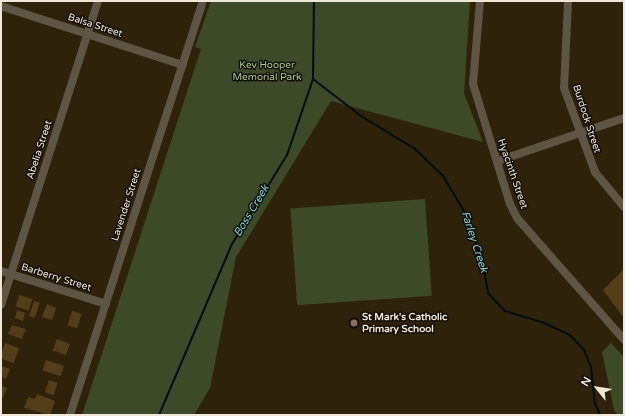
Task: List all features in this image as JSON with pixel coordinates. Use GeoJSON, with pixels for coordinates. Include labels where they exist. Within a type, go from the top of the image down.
{"type":"FeatureCollection","features":[{"type":"Feature","properties":{"kind":"street","name":"Abelia Street"},"geometry":{"type":"LineString","coordinates":[[1,305],[98,1]]}},
{"type":"Feature","properties":{"kind":"street","name":"Lavender Street"},"geometry":{"type":"LineString","coordinates":[[70,415],[203,1]]}},
{"type":"Feature","properties":{"kind":"street","name":"Hyacinth Street"},"geometry":{"type":"LineString","coordinates":[[480,1],[473,84],[517,218],[624,340]]}},
{"type":"Feature","properties":{"kind":"street","name":"Burdock Street"},"geometry":{"type":"LineString","coordinates":[[568,1],[564,88],[595,172],[624,207]]}},
{"type":"Feature","properties":{"kind":"street","name":"Balsa Street"},"geometry":{"type":"LineString","coordinates":[[1,6],[182,65]]}},
{"type":"Feature","properties":{"kind":"street"},"geometry":{"type":"LineString","coordinates":[[498,161],[624,118]]}},
{"type":"Feature","properties":{"kind":"street","name":"Barberry Street"},"geometry":{"type":"LineString","coordinates":[[1,271],[106,304]]}},
{"type":"Feature","properties":{"kind":"green space","name":"Kev Hooper Memorial Park"},"geometry":{"type":"Polygon","coordinates":[[[211,1],[470,1],[464,93],[483,142],[331,101],[236,257],[210,388],[194,415],[82,415],[201,49],[195,47],[211,1]]]}},
{"type":"Feature","properties":{"kind":"green space"},"geometry":{"type":"Polygon","coordinates":[[[425,199],[432,296],[297,305],[290,208],[425,199]]]}},
{"type":"Feature","properties":{"kind":"green space"},"geometry":{"type":"Polygon","coordinates":[[[611,343],[624,357],[624,415],[617,415],[614,410],[602,352],[611,343]]]}},
{"type":"Feature","properties":{"kind":"building"},"geometry":{"type":"Polygon","coordinates":[[[624,269],[624,318],[603,290],[624,269]]]}},
{"type":"Feature","properties":{"kind":"building"},"geometry":{"type":"Polygon","coordinates":[[[19,295],[32,299],[29,311],[15,306],[19,295]]]}},
{"type":"Feature","properties":{"kind":"building"},"geometry":{"type":"Polygon","coordinates":[[[34,301],[40,303],[35,318],[29,316],[34,301]]]}},
{"type":"Feature","properties":{"kind":"building"},"geometry":{"type":"Polygon","coordinates":[[[47,304],[56,308],[52,320],[42,317],[47,304]]]}},
{"type":"Feature","properties":{"kind":"building"},"geometry":{"type":"Polygon","coordinates":[[[17,310],[25,313],[23,321],[15,318],[17,310]]]}},
{"type":"Feature","properties":{"kind":"building"},"geometry":{"type":"Polygon","coordinates":[[[72,311],[82,314],[77,328],[68,325],[72,311]]]}},
{"type":"Feature","properties":{"kind":"building"},"geometry":{"type":"Polygon","coordinates":[[[12,325],[26,329],[22,339],[8,334],[12,325]]]}},
{"type":"Feature","properties":{"kind":"building"},"geometry":{"type":"Polygon","coordinates":[[[57,339],[70,344],[66,355],[53,350],[57,339]]]}},
{"type":"Feature","properties":{"kind":"building"},"geometry":{"type":"Polygon","coordinates":[[[5,343],[19,348],[14,363],[1,359],[5,343]]]}},
{"type":"Feature","properties":{"kind":"building"},"geometry":{"type":"Polygon","coordinates":[[[46,360],[64,366],[61,376],[43,370],[46,360]]]}},
{"type":"Feature","properties":{"kind":"building"},"geometry":{"type":"Polygon","coordinates":[[[1,366],[10,369],[6,379],[1,377],[1,366]]]}},
{"type":"Feature","properties":{"kind":"building"},"geometry":{"type":"Polygon","coordinates":[[[49,380],[58,383],[54,395],[45,392],[49,380]]]}},
{"type":"Feature","properties":{"kind":"building"},"geometry":{"type":"Polygon","coordinates":[[[1,386],[7,388],[3,398],[1,397],[1,386]]]}},
{"type":"Feature","properties":{"kind":"building"},"geometry":{"type":"Polygon","coordinates":[[[37,394],[55,401],[50,415],[24,408],[28,397],[35,399],[37,394]]]}},
{"type":"Feature","properties":{"kind":"waterway","name":"Boss Creek"},"geometry":{"type":"LineString","coordinates":[[159,415],[232,244],[287,155],[313,79],[314,1]]}},
{"type":"Feature","properties":{"kind":"waterway","name":"Farley Creek"},"geometry":{"type":"LineString","coordinates":[[313,79],[361,116],[415,149],[443,176],[463,209],[483,264],[488,293],[505,311],[542,322],[570,335],[584,350],[591,367],[595,403],[600,415]]}},
{"type":"Feature","properties":{"kind":"place","name":"St Mark's Catholic Primary School"},"geometry":{"type":"Point","coordinates":[354,323]}}]}
